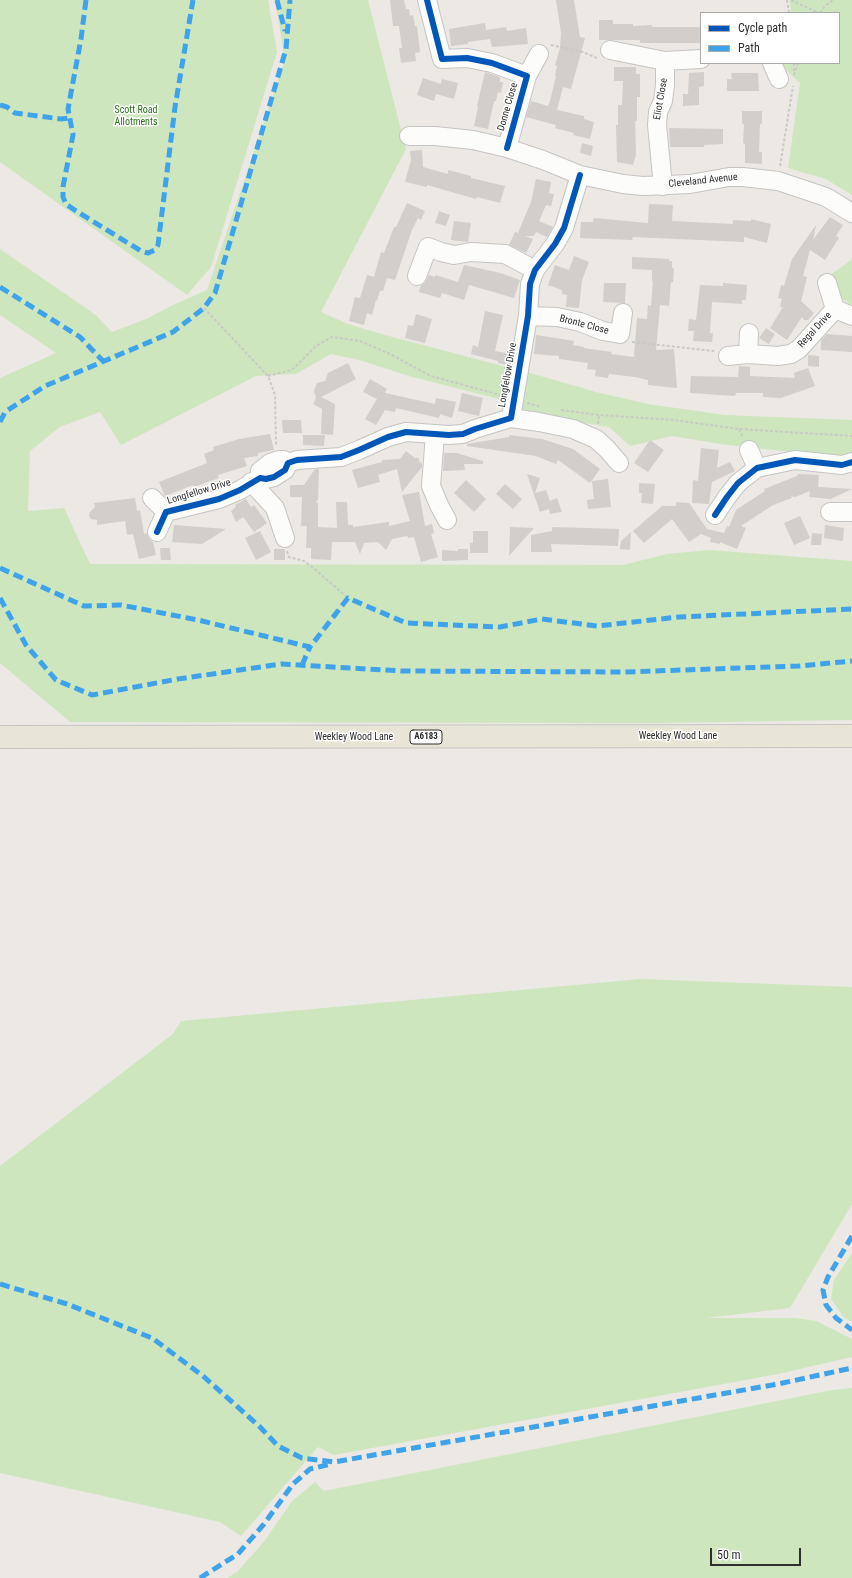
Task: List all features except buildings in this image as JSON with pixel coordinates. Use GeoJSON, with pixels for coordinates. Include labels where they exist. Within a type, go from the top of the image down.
{"type":"FeatureCollection","features":[{"type":"Feature","properties":{"kind":"main road","name":"Weekley Wood Lane"},"geometry":{"type":"LineString","coordinates":[[0,737],[852,736]]}},
{"type":"Feature","properties":{"kind":"street","name":"Donne Close"},"geometry":{"type":"LineString","coordinates":[[427,0],[442,59],[468,58],[492,63],[527,76],[507,148]]}},
{"type":"Feature","properties":{"kind":"street"},"geometry":{"type":"LineString","coordinates":[[527,76],[545,49]]}},
{"type":"Feature","properties":{"kind":"street"},"geometry":{"type":"LineString","coordinates":[[605,55],[665,61],[700,59]]}},
{"type":"Feature","properties":{"kind":"street","name":"Eliot Close"},"geometry":{"type":"LineString","coordinates":[[663,186],[657,125],[658,112],[663,101],[666,85],[665,61]]}},
{"type":"Feature","properties":{"kind":"street","name":"Cleveland Avenue"},"geometry":{"type":"LineString","coordinates":[[410,136],[435,136],[473,140],[507,148],[580,174],[623,184],[663,186],[690,184],[729,177],[778,181],[826,196],[852,213]]}},
{"type":"Feature","properties":{"kind":"street","name":"Longfellow Drive"},"geometry":{"type":"LineString","coordinates":[[166,512],[219,499],[240,490],[256,480],[274,477],[285,470],[282,462],[309,458],[341,457],[397,434],[406,432],[463,434],[511,418],[528,316],[530,284],[535,270],[555,244],[564,228],[580,174]]}},
{"type":"Feature","properties":{"kind":"street"},"geometry":{"type":"LineString","coordinates":[[417,276],[428,247],[454,255],[471,252],[505,254],[535,270]]}},
{"type":"Feature","properties":{"kind":"street","name":"Regal Drive"},"geometry":{"type":"LineString","coordinates":[[827,283],[836,309],[852,316]]}},
{"type":"Feature","properties":{"kind":"street","name":"Regal Drive"},"geometry":{"type":"LineString","coordinates":[[728,356],[748,354],[778,356],[790,354],[799,349],[836,309]]}},
{"type":"Feature","properties":{"kind":"street","name":"Bronte Close"},"geometry":{"type":"LineString","coordinates":[[528,316],[557,317],[580,322],[602,331],[620,334],[623,313]]}},
{"type":"Feature","properties":{"kind":"street"},"geometry":{"type":"LineString","coordinates":[[748,354],[749,333]]}},
{"type":"Feature","properties":{"kind":"street"},"geometry":{"type":"LineString","coordinates":[[511,418],[539,422],[574,430],[596,439],[619,463]]}},
{"type":"Feature","properties":{"kind":"street"},"geometry":{"type":"LineString","coordinates":[[435,434],[431,486],[447,520]]}},
{"type":"Feature","properties":{"kind":"street"},"geometry":{"type":"LineString","coordinates":[[749,450],[758,468]]}},
{"type":"Feature","properties":{"kind":"street"},"geometry":{"type":"LineString","coordinates":[[715,515],[726,497],[738,483],[758,468],[795,460],[842,465],[852,462]]}},
{"type":"Feature","properties":{"kind":"street"},"geometry":{"type":"LineString","coordinates":[[256,480],[275,508],[285,538]]}},
{"type":"Feature","properties":{"kind":"street","name":"Longfellow Drive"},"geometry":{"type":"LineString","coordinates":[[152,498],[166,512]]}},
{"type":"Feature","properties":{"kind":"street","name":"Longfellow Drive"},"geometry":{"type":"LineString","coordinates":[[157,532],[166,512]]}},
{"type":"Feature","properties":{"kind":"street"},"geometry":{"type":"LineString","coordinates":[[830,512],[852,512]]}},
{"type":"Feature","properties":{"kind":"path"},"geometry":{"type":"LineString","coordinates":[[787,0],[789,12]]}},
{"type":"Feature","properties":{"kind":"path"},"geometry":{"type":"LineString","coordinates":[[791,0],[817,12]]}},
{"type":"Feature","properties":{"kind":"path"},"geometry":{"type":"LineString","coordinates":[[820,12],[833,0]]}},
{"type":"Feature","properties":{"kind":"path"},"geometry":{"type":"LineString","coordinates":[[545,49],[605,55]]}},
{"type":"Feature","properties":{"kind":"path"},"geometry":{"type":"LineString","coordinates":[[794,64],[794,75],[798,64]]}},
{"type":"Feature","properties":{"kind":"path"},"geometry":{"type":"LineString","coordinates":[[778,181],[781,75]]}},
{"type":"Feature","properties":{"kind":"path"},"geometry":{"type":"LineString","coordinates":[[204,308],[268,376],[275,395],[277,437],[282,462]]}},
{"type":"Feature","properties":{"kind":"path"},"geometry":{"type":"LineString","coordinates":[[620,334],[634,343],[722,352],[728,356]]}},
{"type":"Feature","properties":{"kind":"path"},"geometry":{"type":"LineString","coordinates":[[268,376],[292,370],[316,346],[332,337],[360,341],[390,354],[431,376],[541,406]]}},
{"type":"Feature","properties":{"kind":"path"},"geometry":{"type":"LineString","coordinates":[[555,409],[600,415],[674,420],[739,429],[852,436]]}},
{"type":"Feature","properties":{"kind":"path"},"geometry":{"type":"LineString","coordinates":[[598,426],[600,415]]}},
{"type":"Feature","properties":{"kind":"path"},"geometry":{"type":"LineString","coordinates":[[285,538],[286,548],[290,556],[304,561],[348,598]]}},
{"type":"Feature","properties":{"kind":"green space","name":"Scott Road Allotments"},"geometry":{"type":"Polygon","coordinates":[[[0,0],[268,0],[277,52],[211,267],[187,295],[0,162],[0,0]]]}},
{"type":"Feature","properties":{"kind":"green space"},"geometry":{"type":"Polygon","coordinates":[[[275,0],[368,0],[406,149],[321,312],[348,324],[385,335],[510,368],[499,399],[409,376],[359,360],[331,354],[296,374],[256,376],[121,445],[100,412],[60,427],[30,451],[28,511],[64,508],[90,564],[623,565],[667,554],[709,550],[852,561],[852,720],[658,723],[70,722],[0,663],[0,378],[56,353],[0,315],[0,249],[96,315],[112,332],[146,319],[207,290],[285,60],[275,0]]]}},
{"type":"Feature","properties":{"kind":"green space"},"geometry":{"type":"Polygon","coordinates":[[[790,0],[852,0],[852,195],[826,179],[788,168],[800,83],[782,64],[840,64],[840,12],[791,12],[790,0]]]}},
{"type":"Feature","properties":{"kind":"green space"},"geometry":{"type":"Polygon","coordinates":[[[852,258],[852,305],[841,298],[830,275],[852,258]]]}},
{"type":"Feature","properties":{"kind":"green space"},"geometry":{"type":"Polygon","coordinates":[[[527,372],[596,392],[648,404],[725,415],[852,420],[852,455],[819,455],[720,444],[672,436],[630,446],[609,427],[556,418],[518,408],[527,372]]]}},
{"type":"Feature","properties":{"kind":"green space"},"geometry":{"type":"Polygon","coordinates":[[[641,979],[852,987],[852,1204],[790,1308],[706,1318],[795,1318],[816,1321],[852,1339],[852,1357],[778,1374],[334,1455],[318,1447],[241,1536],[220,1522],[0,1473],[0,1166],[173,1034],[181,1021],[641,979]]]}},
{"type":"Feature","properties":{"kind":"green space"},"geometry":{"type":"Polygon","coordinates":[[[852,1253],[852,1322],[844,1318],[831,1299],[834,1280],[852,1253]]]}},
{"type":"Feature","properties":{"kind":"green space"},"geometry":{"type":"Polygon","coordinates":[[[852,1388],[852,1578],[227,1578],[237,1572],[263,1543],[292,1501],[315,1482],[324,1491],[832,1390],[852,1388]]]}},
{"type":"Feature","properties":{"kind":"marked path"},"geometry":{"type":"LineString","coordinates":[[86,0],[81,39],[68,109],[73,135],[63,187],[63,197],[66,204],[76,211],[141,251],[148,253],[155,250],[158,245],[175,107],[193,0]]}},
{"type":"Feature","properties":{"kind":"marked path"},"geometry":{"type":"LineString","coordinates":[[277,0],[285,31]]}},
{"type":"Feature","properties":{"kind":"marked path"},"geometry":{"type":"LineString","coordinates":[[0,422],[5,412],[45,386],[173,332],[204,308],[215,293],[286,49],[290,0]]}},
{"type":"Feature","properties":{"kind":"marked path"},"geometry":{"type":"LineString","coordinates":[[0,105],[7,107],[15,113],[61,119],[70,118]]}},
{"type":"Feature","properties":{"kind":"marked path"},"geometry":{"type":"LineString","coordinates":[[0,287],[80,337],[103,361]]}},
{"type":"Feature","properties":{"kind":"marked path"},"geometry":{"type":"LineString","coordinates":[[0,568],[84,606],[121,605],[198,620],[310,647],[348,598],[406,623],[500,627],[542,619],[597,626],[679,617],[852,609]]}},
{"type":"Feature","properties":{"kind":"marked path"},"geometry":{"type":"LineString","coordinates":[[0,598],[26,645],[56,680],[92,695],[178,679],[281,664],[402,671],[625,672],[799,666],[852,661]]}},
{"type":"Feature","properties":{"kind":"marked path"},"geometry":{"type":"LineString","coordinates":[[302,665],[310,647]]}},
{"type":"Feature","properties":{"kind":"marked path"},"geometry":{"type":"LineString","coordinates":[[852,1236],[828,1277],[823,1290],[826,1305],[836,1318],[852,1330]]}},
{"type":"Feature","properties":{"kind":"marked path"},"geometry":{"type":"LineString","coordinates":[[0,1284],[67,1304],[152,1338],[203,1376],[260,1427],[278,1446],[302,1458],[334,1462],[778,1384],[852,1368]]}},
{"type":"Feature","properties":{"kind":"marked path"},"geometry":{"type":"LineString","coordinates":[[200,1578],[238,1554],[264,1524],[293,1484],[310,1469],[331,1464]]}},
{"type":"Feature","properties":{"kind":"cycle path"},"geometry":{"type":"LineString","coordinates":[[427,0],[442,59],[467,58],[492,63],[527,76],[507,148]]}},
{"type":"Feature","properties":{"kind":"cycle path"},"geometry":{"type":"LineString","coordinates":[[157,532],[166,512],[219,499],[240,490],[260,478],[266,479],[274,477],[285,470],[288,463],[297,460],[341,457],[388,437],[406,432],[449,435],[463,434],[511,418],[528,316],[530,284],[535,270],[555,244],[564,228],[580,175]]}},
{"type":"Feature","properties":{"kind":"cycle path"},"geometry":{"type":"LineString","coordinates":[[715,515],[738,483],[757,468],[795,460],[842,465],[852,462]]}}]}
